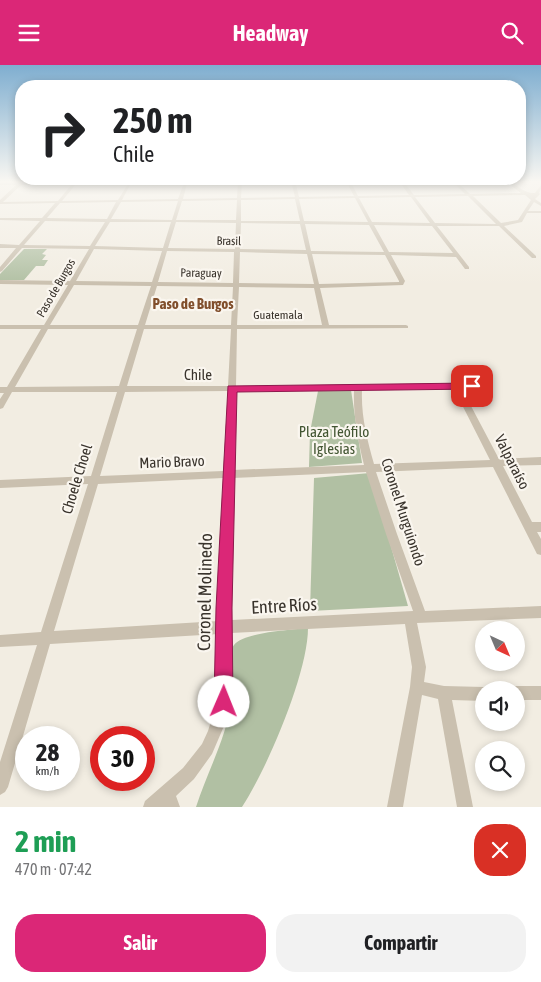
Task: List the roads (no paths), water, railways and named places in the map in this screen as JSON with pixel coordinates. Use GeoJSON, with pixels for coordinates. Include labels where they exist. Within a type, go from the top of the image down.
{"type":"FeatureCollection","features":[{"type":"Feature","properties":{"kind":"street"},"geometry":{"type":"LineString","coordinates":[[0,270],[47,216]]}},
{"type":"Feature","properties":{"kind":"street","name":"Paso de Burgos"},"geometry":{"type":"LineString","coordinates":[[0,406],[110,216]]}},
{"type":"Feature","properties":{"kind":"street","name":"Choele Choel"},"geometry":{"type":"LineString","coordinates":[[0,787],[174,216]]}},
{"type":"Feature","properties":{"kind":"street","name":"Coronel Molinedo"},"geometry":{"type":"LineString","coordinates":[[170,800],[208,749],[218,730],[224,691],[223,627],[238,216]]}},
{"type":"Feature","properties":{"kind":"street"},"geometry":{"type":"LineString","coordinates":[[301,216],[326,326]]}},
{"type":"Feature","properties":{"kind":"street"},"geometry":{"type":"LineString","coordinates":[[366,216],[402,281],[401,284]]}},
{"type":"Feature","properties":{"kind":"street"},"geometry":{"type":"LineString","coordinates":[[427,216],[467,268]]}},
{"type":"Feature","properties":{"kind":"street"},"geometry":{"type":"LineString","coordinates":[[490,216],[534,257]]}},
{"type":"Feature","properties":{"kind":"street"},"geometry":{"type":"LineString","coordinates":[[0,219],[500,225],[518,222],[522,216]]}},
{"type":"Feature","properties":{"kind":"street","name":"Brasil"},"geometry":{"type":"LineString","coordinates":[[0,246],[457,255]]}},
{"type":"Feature","properties":{"kind":"street","name":"Paraguay"},"geometry":{"type":"LineString","coordinates":[[0,282],[318,286],[401,284]]}},
{"type":"Feature","properties":{"kind":"street","name":"Guatemala"},"geometry":{"type":"LineString","coordinates":[[0,327],[406,327]]}},
{"type":"Feature","properties":{"kind":"street","name":"Chile"},"geometry":{"type":"LineString","coordinates":[[0,390],[457,387],[486,385]]}},
{"type":"Feature","properties":{"kind":"street","name":"Coronel Murguiondo"},"geometry":{"type":"LineString","coordinates":[[358,387],[356,398],[358,416],[371,470],[415,617],[419,667],[417,687]]}},
{"type":"Feature","properties":{"kind":"street","name":"Valparaíso"},"geometry":{"type":"LineString","coordinates":[[457,387],[541,550]]}},
{"type":"Feature","properties":{"kind":"street","name":"Mario Bravo"},"geometry":{"type":"LineString","coordinates":[[0,484],[371,470],[541,461]]}},
{"type":"Feature","properties":{"kind":"street"},"geometry":{"type":"LineString","coordinates":[[529,527],[541,527]]}},
{"type":"Feature","properties":{"kind":"street","name":"Entre Ríos"},"geometry":{"type":"LineString","coordinates":[[0,641],[223,627],[541,612]]}},
{"type":"Feature","properties":{"kind":"street"},"geometry":{"type":"LineString","coordinates":[[396,807],[417,687],[444,693],[475,694]]}},
{"type":"Feature","properties":{"kind":"street"},"geometry":{"type":"LineString","coordinates":[[444,693],[465,807]]}},
{"type":"Feature","properties":{"kind":"street"},"geometry":{"type":"LineString","coordinates":[[525,693],[541,693]]}},
{"type":"Feature","properties":{"kind":"street"},"geometry":{"type":"LineString","coordinates":[[151,807],[170,800]]}},
{"type":"Feature","properties":{"kind":"district","name":"Paso de Burgos"},"geometry":{"type":"Point","coordinates":[193,304]}},
{"type":"Feature","properties":{"kind":"park label","name":"Plaza Teófilo Iglesias"},"geometry":{"type":"Point","coordinates":[334,440]}}]}
